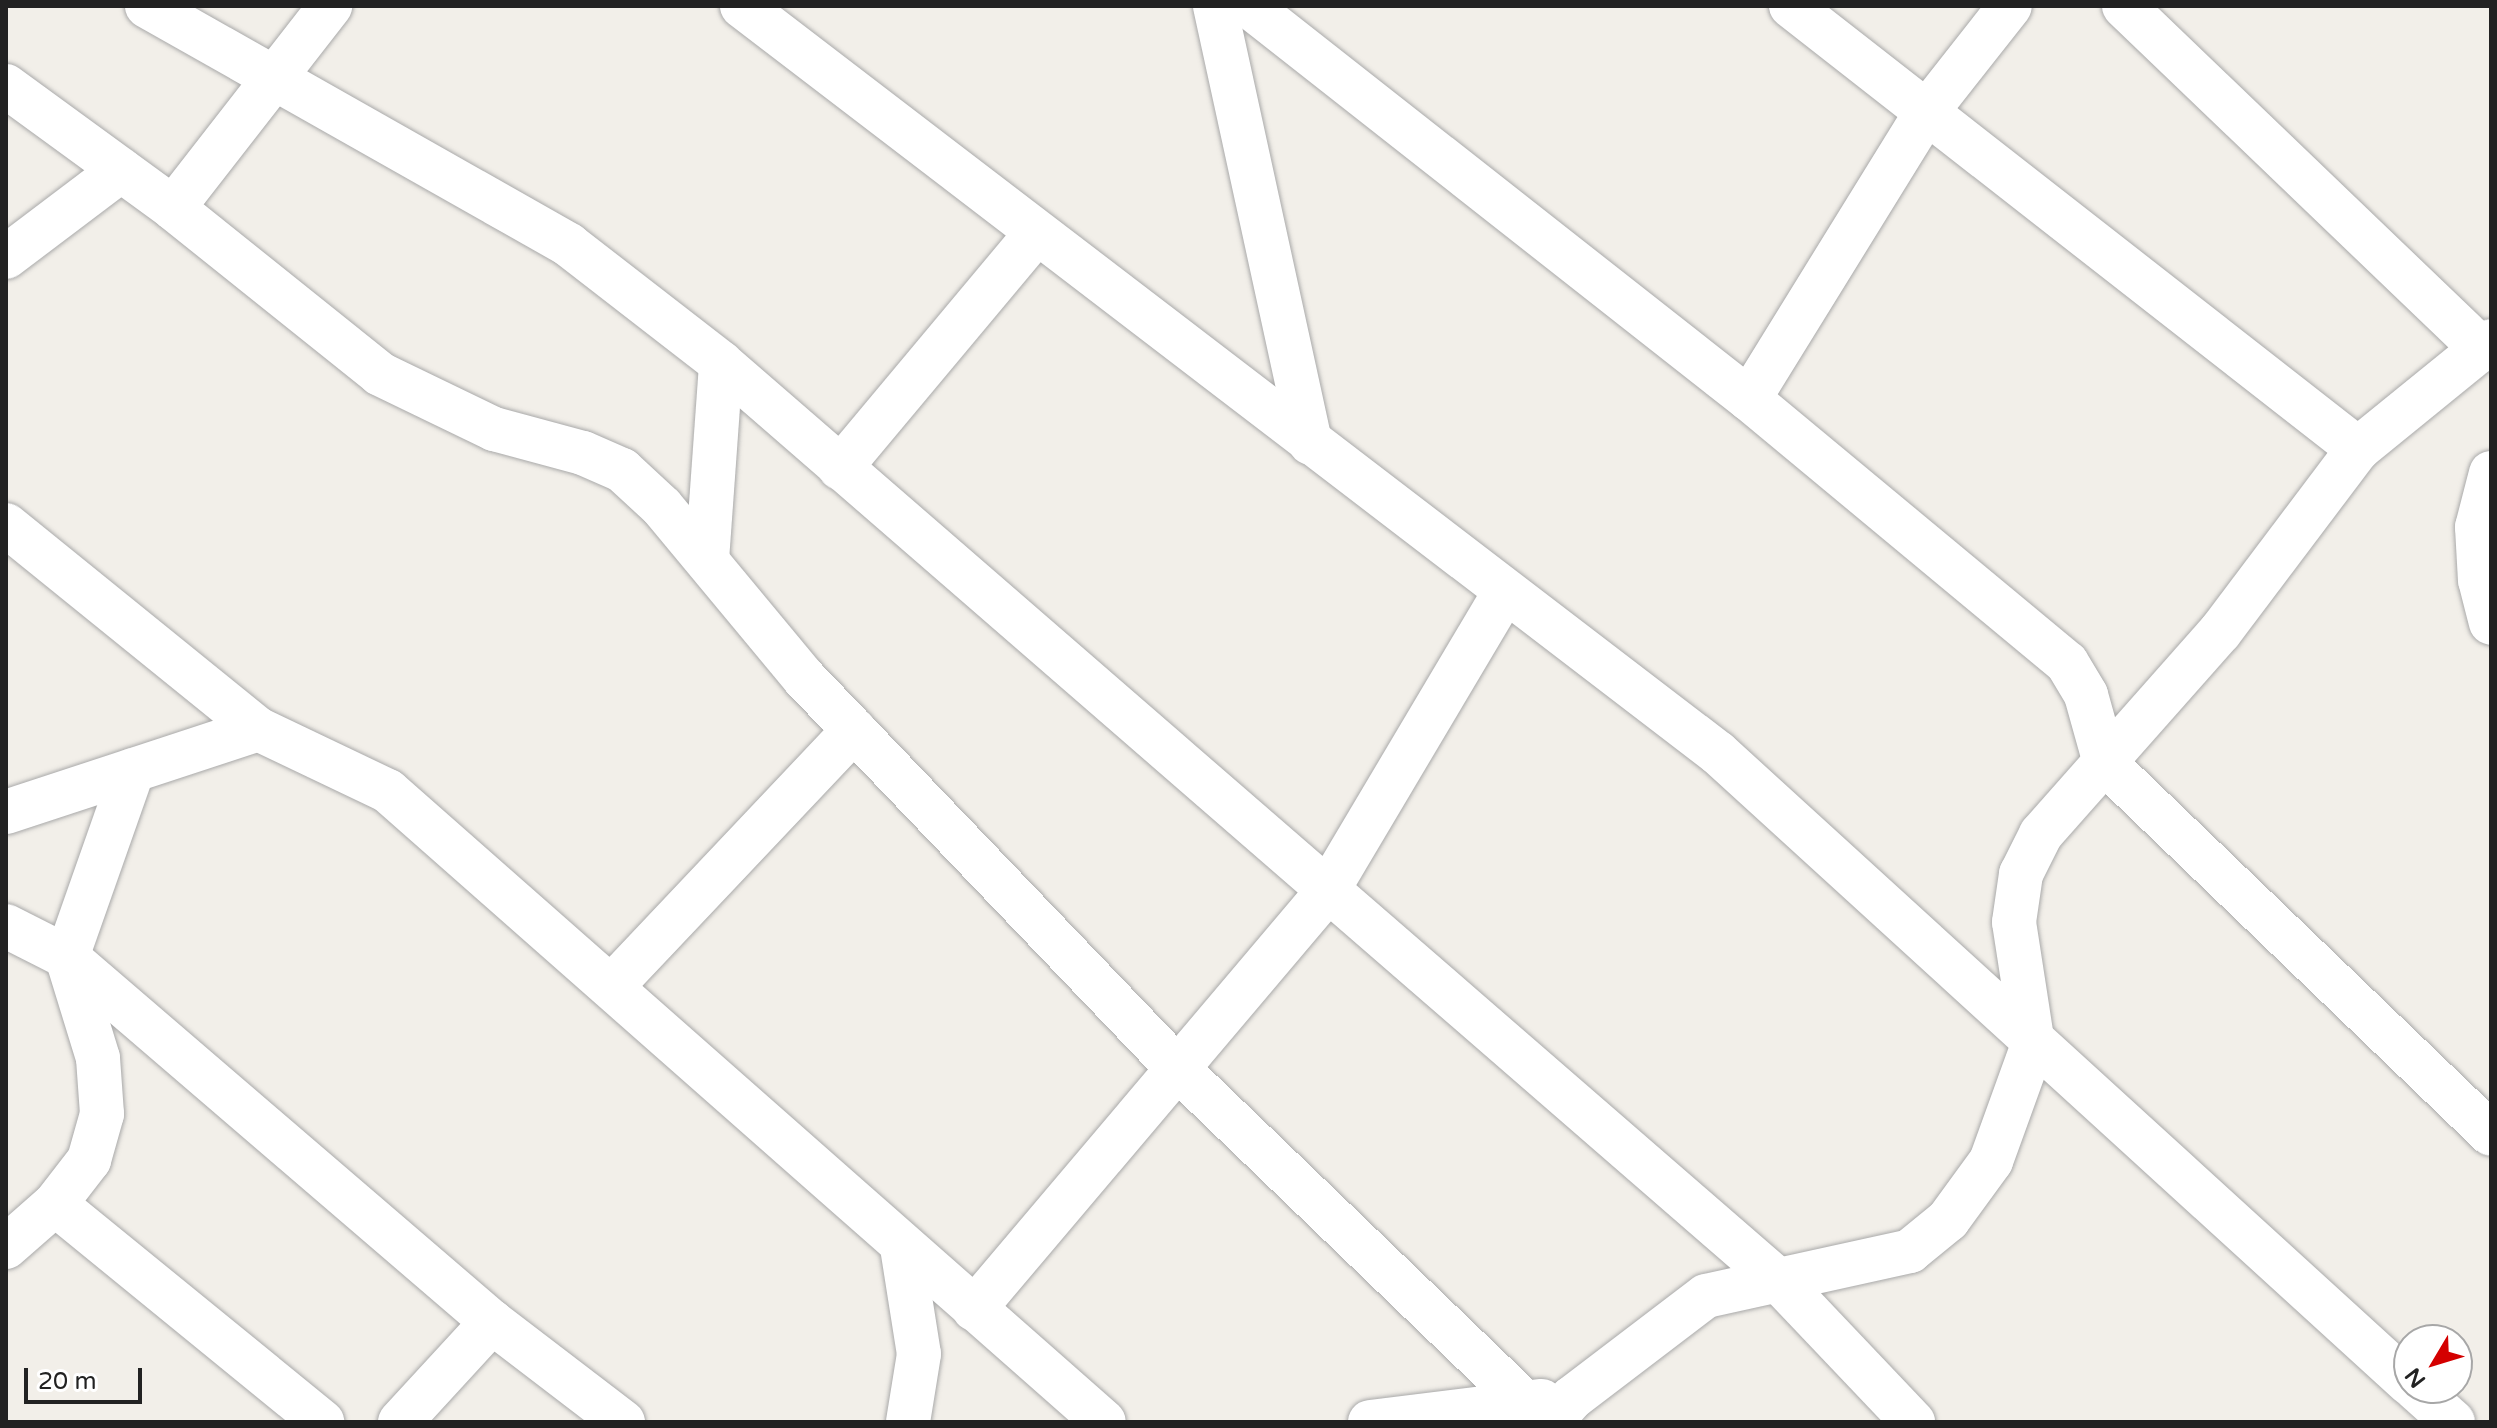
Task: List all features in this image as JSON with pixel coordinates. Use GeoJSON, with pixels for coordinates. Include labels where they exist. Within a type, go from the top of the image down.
{"type":"FeatureCollection","features":[{"type":"Feature","properties":{"kind":"street"},"geometry":{"type":"LineString","coordinates":[[147,6],[272,81],[569,245],[721,363],[1326,893],[1779,1281],[1913,1422]]}},
{"type":"Feature","properties":{"kind":"street"},"geometry":{"type":"LineString","coordinates":[[173,208],[330,6]]}},
{"type":"Feature","properties":{"kind":"street"},"geometry":{"type":"LineString","coordinates":[[742,6],[1718,753],[2033,1045],[2393,1369]]}},
{"type":"Feature","properties":{"kind":"street"},"geometry":{"type":"LineString","coordinates":[[1215,6],[1310,443]]}},
{"type":"Feature","properties":{"kind":"street"},"geometry":{"type":"LineString","coordinates":[[1249,6],[1749,399],[2067,663],[2086,695],[2105,763],[2491,1134]]}},
{"type":"Feature","properties":{"kind":"street"},"geometry":{"type":"LineString","coordinates":[[1791,6],[1925,114],[2358,449]]}},
{"type":"Feature","properties":{"kind":"street"},"geometry":{"type":"LineString","coordinates":[[1749,399],[1925,114],[2010,6]]}},
{"type":"Feature","properties":{"kind":"street"},"geometry":{"type":"LineString","coordinates":[[1370,1422],[1549,1407],[1706,1296],[1910,1251],[1948,1220],[1991,1161],[2033,1045],[2014,922],[2021,874],[2041,834],[2220,632],[2358,449],[2487,346],[2124,6]]}},
{"type":"Feature","properties":{"kind":"street"},"geometry":{"type":"LineString","coordinates":[[6,86],[173,208],[380,374],[494,429],[583,453],[622,470],[662,507],[854,730],[1178,1069],[1549,1407]]}},
{"type":"Feature","properties":{"kind":"street"},"geometry":{"type":"LineString","coordinates":[[6,257],[121,170]]}},
{"type":"Feature","properties":{"kind":"street"},"geometry":{"type":"LineString","coordinates":[[840,468],[1036,234]]}},
{"type":"Feature","properties":{"kind":"street"},"geometry":{"type":"LineString","coordinates":[[707,560],[721,363]]}},
{"type":"Feature","properties":{"kind":"street"},"geometry":{"type":"LineString","coordinates":[[2491,473],[2477,527],[2480,580],[2491,623]]}},
{"type":"Feature","properties":{"kind":"street"},"geometry":{"type":"LineString","coordinates":[[6,525],[258,729],[388,791],[613,985],[902,1247],[1104,1422]]}},
{"type":"Feature","properties":{"kind":"street"},"geometry":{"type":"LineString","coordinates":[[974,1309],[1326,893],[1505,592]]}},
{"type":"Feature","properties":{"kind":"street"},"geometry":{"type":"LineString","coordinates":[[6,812],[258,729]]}},
{"type":"Feature","properties":{"kind":"street"},"geometry":{"type":"LineString","coordinates":[[613,985],[854,730]]}},
{"type":"Feature","properties":{"kind":"street"},"geometry":{"type":"LineString","coordinates":[[6,1247],[55,1204],[89,1160],[102,1114],[98,1058],[67,957],[133,770]]}},
{"type":"Feature","properties":{"kind":"street"},"geometry":{"type":"LineString","coordinates":[[6,926],[67,957],[492,1322],[623,1422]]}},
{"type":"Feature","properties":{"kind":"street"},"geometry":{"type":"LineString","coordinates":[[55,1204],[322,1422]]}},
{"type":"Feature","properties":{"kind":"street"},"geometry":{"type":"LineString","coordinates":[[902,1247],[919,1354],[908,1422]]}},
{"type":"Feature","properties":{"kind":"street"},"geometry":{"type":"LineString","coordinates":[[400,1422],[492,1322]]}},
{"type":"Feature","properties":{"kind":"street"},"geometry":{"type":"LineString","coordinates":[[2433,1404],[2453,1422]]}}]}
